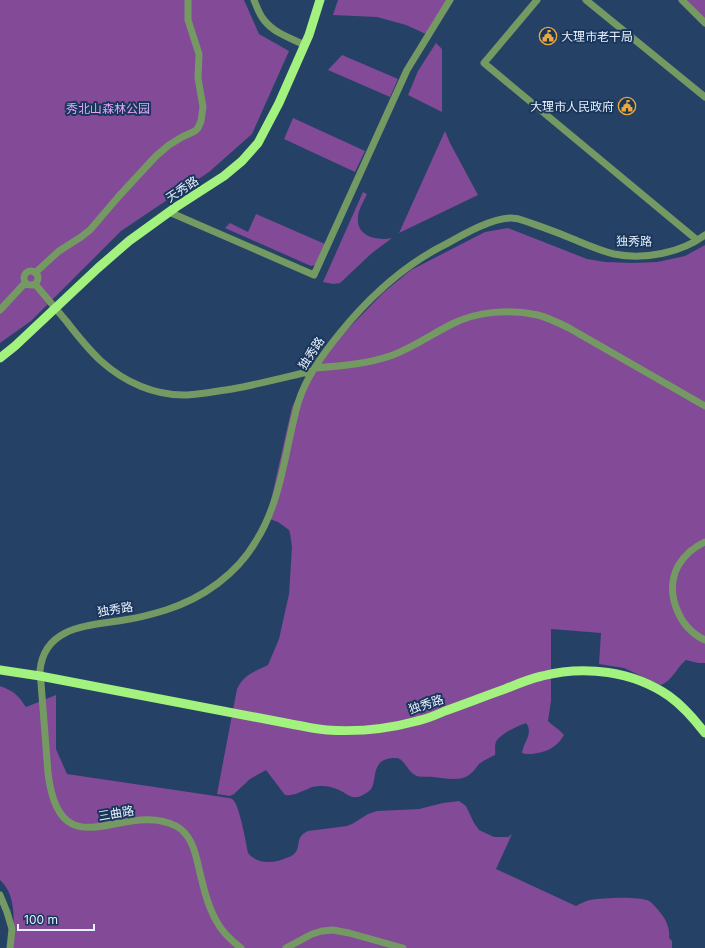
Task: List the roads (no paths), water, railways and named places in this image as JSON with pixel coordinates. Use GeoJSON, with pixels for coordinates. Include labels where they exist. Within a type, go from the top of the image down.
{"type":"FeatureCollection","features":[{"type":"Feature","properties":{"kind":"main road","name":"天秀路"},"geometry":{"type":"LineString","coordinates":[[0,358],[129,241],[169,212],[224,176],[242,161],[258,143],[279,103],[309,35],[320,0]]}},
{"type":"Feature","properties":{"kind":"main road"},"geometry":{"type":"LineString","coordinates":[[0,670],[40,676]]}},
{"type":"Feature","properties":{"kind":"main road","name":"独秀路"},"geometry":{"type":"LineString","coordinates":[[40,676],[326,730],[356,730],[391,727],[418,721],[542,676],[589,670],[618,674],[638,680],[658,689],[680,705],[705,733]]}},
{"type":"Feature","properties":{"kind":"street"},"geometry":{"type":"LineString","coordinates":[[36,273],[59,251],[90,230],[156,156],[182,137],[198,128],[201,121],[203,107],[198,78],[199,54],[188,20],[188,0]]}},
{"type":"Feature","properties":{"kind":"street"},"geometry":{"type":"LineString","coordinates":[[254,0],[261,16],[270,27],[276,32],[305,45]]}},
{"type":"Feature","properties":{"kind":"street"},"geometry":{"type":"LineString","coordinates":[[169,212],[314,275],[407,70],[450,0]]}},
{"type":"Feature","properties":{"kind":"street"},"geometry":{"type":"LineString","coordinates":[[537,0],[484,64],[697,240]]}},
{"type":"Feature","properties":{"kind":"street"},"geometry":{"type":"LineString","coordinates":[[586,0],[705,97]]}},
{"type":"Feature","properties":{"kind":"street"},"geometry":{"type":"LineString","coordinates":[[682,0],[705,23]]}},
{"type":"Feature","properties":{"kind":"street","name":"独秀路"},"geometry":{"type":"LineString","coordinates":[[40,676],[40,664],[45,652],[52,642],[63,634],[81,627],[140,617],[174,607],[209,589],[225,577],[239,563],[256,542],[269,515],[281,477],[299,402],[304,388],[314,369],[332,342],[360,311],[414,262],[440,247],[477,229],[498,220],[510,218],[525,221],[557,232],[595,248],[615,254],[626,255],[663,253],[682,247],[705,235]]}},
{"type":"Feature","properties":{"kind":"street"},"geometry":{"type":"LineString","coordinates":[[31,271],[36,273],[38,278],[35,284],[31,286],[25,283],[23,278],[25,273],[31,271]]}},
{"type":"Feature","properties":{"kind":"street"},"geometry":{"type":"LineString","coordinates":[[0,310],[25,283]]}},
{"type":"Feature","properties":{"kind":"street"},"geometry":{"type":"LineString","coordinates":[[35,284],[83,343],[109,368],[128,380],[144,388],[157,392],[178,395],[200,394],[255,385],[314,369],[360,364],[391,356],[453,324],[473,316],[508,312],[546,318],[569,328],[705,406]]}},
{"type":"Feature","properties":{"kind":"street"},"geometry":{"type":"LineString","coordinates":[[705,542],[696,547],[682,560],[674,575],[673,588],[674,601],[681,618],[686,626],[705,640]]}},
{"type":"Feature","properties":{"kind":"street","name":"三曲路"},"geometry":{"type":"LineString","coordinates":[[40,676],[49,782],[54,800],[61,814],[71,823],[84,827],[101,827],[132,820],[145,819],[167,822],[180,828],[192,844],[207,898],[217,922],[225,933],[241,948]]}},
{"type":"Feature","properties":{"kind":"street"},"geometry":{"type":"LineString","coordinates":[[0,895],[12,929],[10,948]]}},
{"type":"Feature","properties":{"kind":"street"},"geometry":{"type":"LineString","coordinates":[[286,948],[312,934],[333,930],[403,948]]}},
{"type":"Feature","properties":{"kind":"place","name":"大理市老干局"},"geometry":{"type":"Point","coordinates":[548,36]}},
{"type":"Feature","properties":{"kind":"place","name":"大理市人民政府"},"geometry":{"type":"Point","coordinates":[627,106]}},
{"type":"Feature","properties":{"kind":"park label","name":"秀北山森林公园"},"geometry":{"type":"Point","coordinates":[108,108]}}]}
